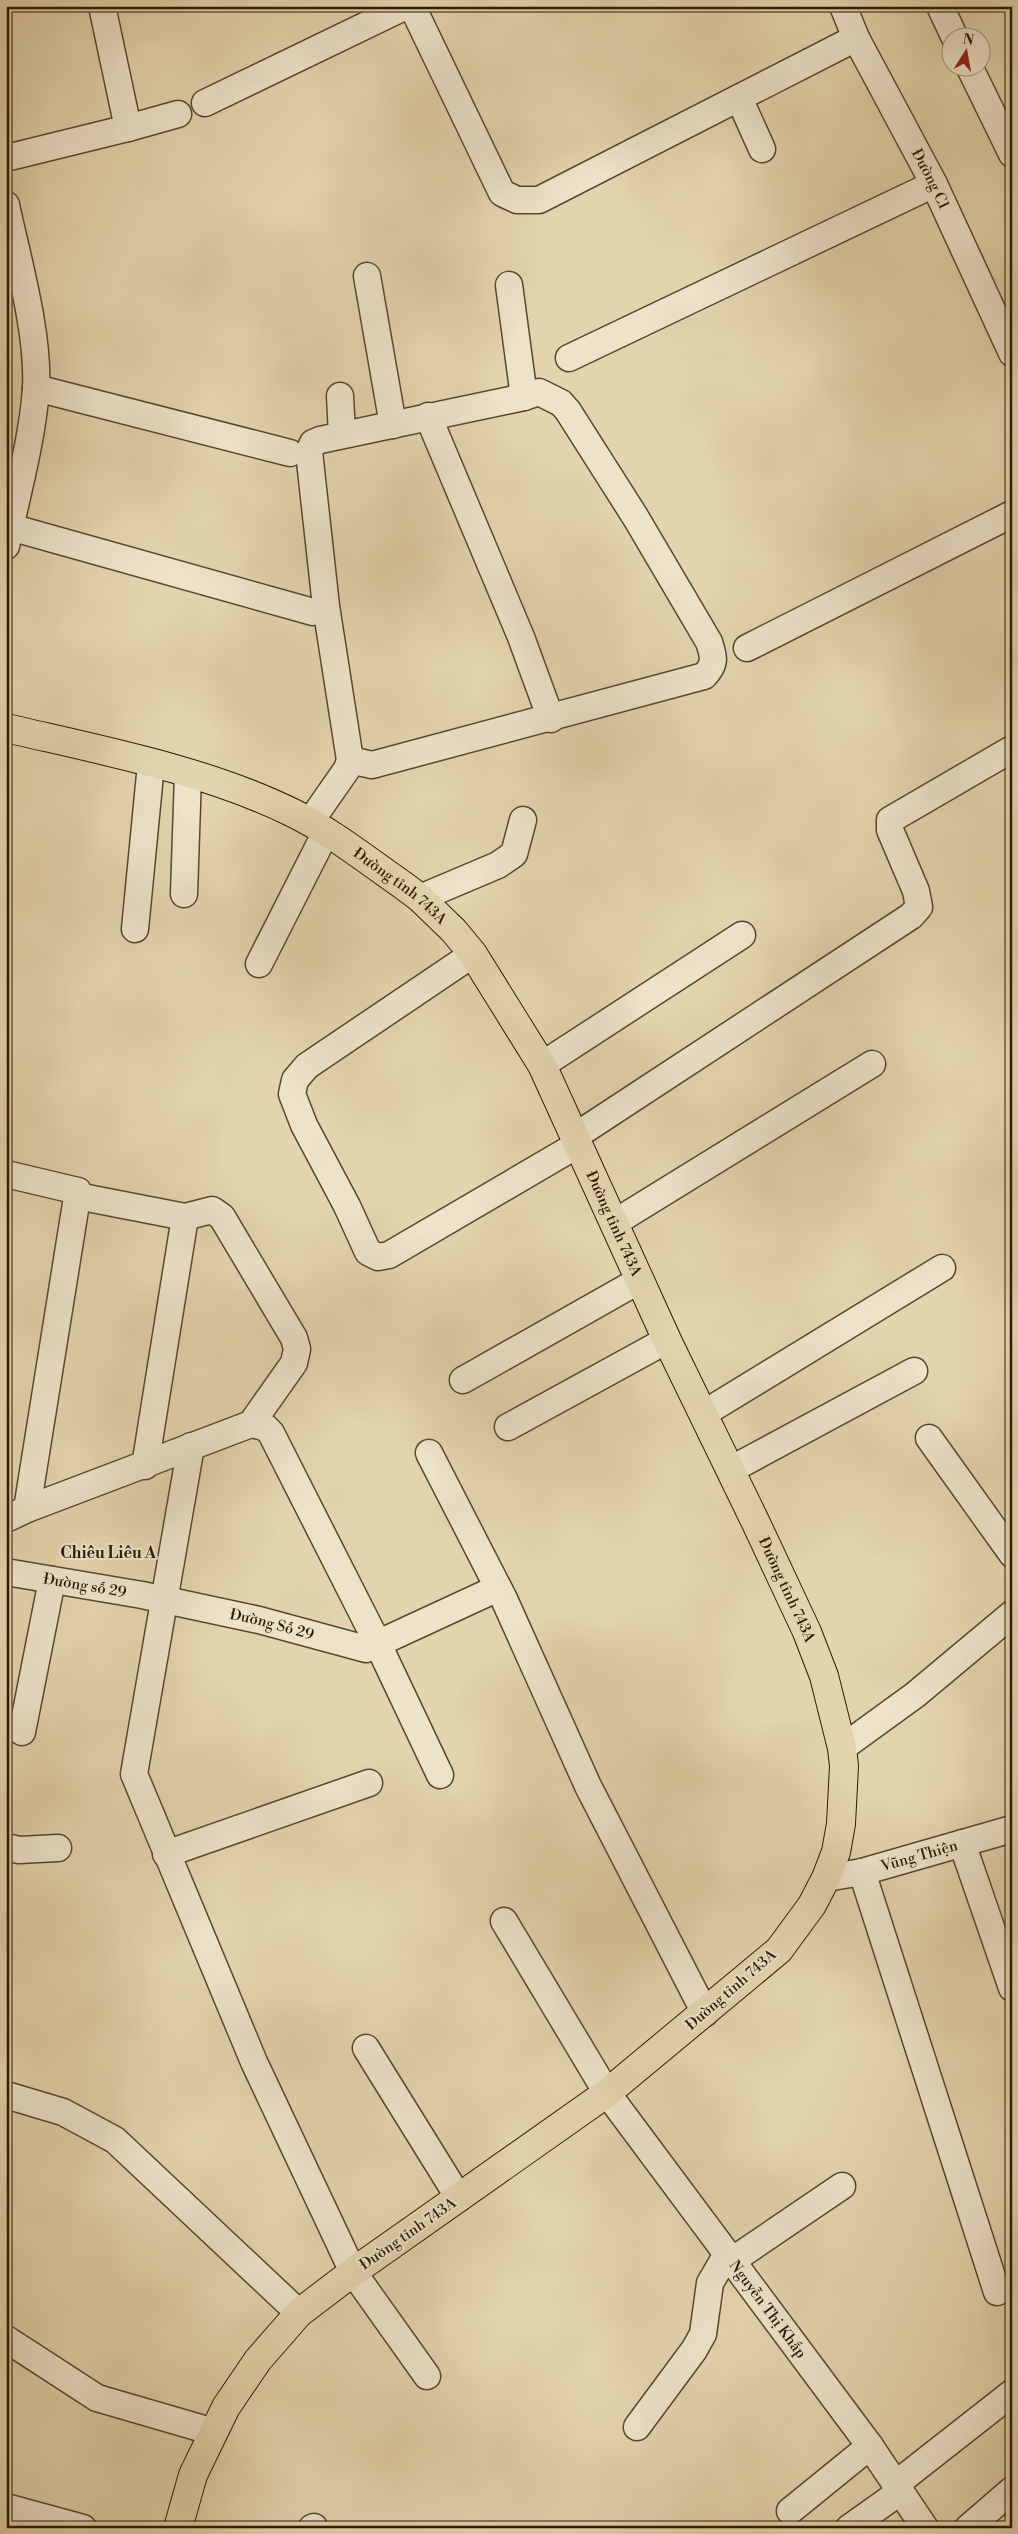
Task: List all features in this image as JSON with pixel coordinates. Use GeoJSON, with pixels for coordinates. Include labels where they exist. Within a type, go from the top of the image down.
{"type":"FeatureCollection","features":[{"type":"Feature","properties":{"kind":"main road","name":"Đường tỉnh 743A"},"geometry":{"type":"LineString","coordinates":[[6,728],[188,774],[252,796],[318,827],[420,898],[454,931],[472,954],[542,1065],[667,1340],[807,1632],[824,1676],[842,1748],[844,1766],[841,1824],[836,1852],[826,1878],[812,1905],[779,1950],[607,2094],[299,2312],[258,2360],[226,2408],[192,2474],[178,2528]]}},
{"type":"Feature","properties":{"kind":"street"},"geometry":{"type":"LineString","coordinates":[[102,6],[128,128]]}},
{"type":"Feature","properties":{"kind":"street"},"geometry":{"type":"LineString","coordinates":[[205,103],[406,6]]}},
{"type":"Feature","properties":{"kind":"street"},"geometry":{"type":"LineString","coordinates":[[412,6],[502,193],[517,200],[539,200],[856,38]]}},
{"type":"Feature","properties":{"kind":"street","name":"Đường C1"},"geometry":{"type":"LineString","coordinates":[[843,6],[856,38],[934,184],[1012,353]]}},
{"type":"Feature","properties":{"kind":"street"},"geometry":{"type":"LineString","coordinates":[[940,6],[950,28]]}},
{"type":"Feature","properties":{"kind":"street"},"geometry":{"type":"LineString","coordinates":[[975,78],[1012,154]]}},
{"type":"Feature","properties":{"kind":"street"},"geometry":{"type":"LineString","coordinates":[[739,98],[762,148]]}},
{"type":"Feature","properties":{"kind":"street"},"geometry":{"type":"LineString","coordinates":[[6,158],[178,114]]}},
{"type":"Feature","properties":{"kind":"street"},"geometry":{"type":"LineString","coordinates":[[569,358],[934,184]]}},
{"type":"Feature","properties":{"kind":"street"},"geometry":{"type":"LineString","coordinates":[[6,205],[30,320],[36,388],[31,426],[8,536],[312,612]]}},
{"type":"Feature","properties":{"kind":"street"},"geometry":{"type":"LineString","coordinates":[[366,276],[393,425]]}},
{"type":"Feature","properties":{"kind":"street"},"geometry":{"type":"LineString","coordinates":[[509,284],[532,394]]}},
{"type":"Feature","properties":{"kind":"street"},"geometry":{"type":"LineString","coordinates":[[36,388],[290,453]]}},
{"type":"Feature","properties":{"kind":"street"},"geometry":{"type":"LineString","coordinates":[[259,964],[318,827],[350,760],[326,606],[309,452],[313,443],[532,394],[561,403],[568,411],[645,534],[709,642],[715,658],[710,670],[704,676],[551,719],[372,765],[350,760]]}},
{"type":"Feature","properties":{"kind":"street"},"geometry":{"type":"LineString","coordinates":[[340,396],[342,435]]}},
{"type":"Feature","properties":{"kind":"street"},"geometry":{"type":"LineString","coordinates":[[428,416],[521,637],[551,719]]}},
{"type":"Feature","properties":{"kind":"street"},"geometry":{"type":"LineString","coordinates":[[747,648],[1012,514]]}},
{"type":"Feature","properties":{"kind":"street"},"geometry":{"type":"LineString","coordinates":[[472,954],[307,1066],[295,1080],[292,1094],[304,1125],[347,1206],[368,1252],[378,1258],[388,1255],[576,1141],[911,916],[918,908],[916,891],[890,830],[890,820],[1012,749]]}},
{"type":"Feature","properties":{"kind":"street"},"geometry":{"type":"LineString","coordinates":[[135,929],[151,764]]}},
{"type":"Feature","properties":{"kind":"street"},"geometry":{"type":"LineString","coordinates":[[184,894],[188,774]]}},
{"type":"Feature","properties":{"kind":"street"},"geometry":{"type":"LineString","coordinates":[[420,898],[498,865],[514,854],[522,820]]}},
{"type":"Feature","properties":{"kind":"street"},"geometry":{"type":"LineString","coordinates":[[542,1065],[742,935]]}},
{"type":"Feature","properties":{"kind":"street"},"geometry":{"type":"LineString","coordinates":[[614,1223],[872,1064]]}},
{"type":"Feature","properties":{"kind":"street"},"geometry":{"type":"LineString","coordinates":[[6,1174],[77,1189],[16,1514]]}},
{"type":"Feature","properties":{"kind":"street"},"geometry":{"type":"LineString","coordinates":[[77,1196],[185,1217],[212,1210],[222,1217],[294,1338],[297,1349],[294,1363],[250,1424]]}},
{"type":"Feature","properties":{"kind":"street"},"geometry":{"type":"LineString","coordinates":[[145,1466],[185,1217]]}},
{"type":"Feature","properties":{"kind":"street"},"geometry":{"type":"LineString","coordinates":[[703,1414],[942,1268]]}},
{"type":"Feature","properties":{"kind":"street"},"geometry":{"type":"LineString","coordinates":[[463,1380],[640,1280]]}},
{"type":"Feature","properties":{"kind":"street"},"geometry":{"type":"LineString","coordinates":[[508,1427],[667,1340]]}},
{"type":"Feature","properties":{"kind":"street"},"geometry":{"type":"LineString","coordinates":[[730,1470],[914,1371]]}},
{"type":"Feature","properties":{"kind":"street"},"geometry":{"type":"LineString","coordinates":[[16,1514],[145,1466],[250,1424],[265,1427],[271,1433],[378,1644],[440,1775]]}},
{"type":"Feature","properties":{"kind":"street"},"geometry":{"type":"LineString","coordinates":[[929,1438],[1012,1554]]}},
{"type":"Feature","properties":{"kind":"street"},"geometry":{"type":"LineString","coordinates":[[191,1446],[134,1774],[254,2062],[353,2272],[427,2376]]}},
{"type":"Feature","properties":{"kind":"street"},"geometry":{"type":"LineString","coordinates":[[429,1453],[498,1588],[588,1786],[705,2013]]}},
{"type":"Feature","properties":{"kind":"street","name":"Đường số 29"},"geometry":{"type":"LineString","coordinates":[[6,1572],[164,1600]]}},
{"type":"Feature","properties":{"kind":"street"},"geometry":{"type":"LineString","coordinates":[[22,1732],[52,1580]]}},
{"type":"Feature","properties":{"kind":"street"},"geometry":{"type":"LineString","coordinates":[[378,1644],[498,1588]]}},
{"type":"Feature","properties":{"kind":"street","name":"Đường Số 29"},"geometry":{"type":"LineString","coordinates":[[164,1600],[297,1628],[358,1649],[366,1649],[378,1644]]}},
{"type":"Feature","properties":{"kind":"street"},"geometry":{"type":"LineString","coordinates":[[842,1748],[915,1695],[1012,1614]]}},
{"type":"Feature","properties":{"kind":"street"},"geometry":{"type":"LineString","coordinates":[[166,1854],[369,1783]]}},
{"type":"Feature","properties":{"kind":"street","name":"Vũng Thiện"},"geometry":{"type":"LineString","coordinates":[[826,1878],[862,1872],[1012,1829]]}},
{"type":"Feature","properties":{"kind":"street"},"geometry":{"type":"LineString","coordinates":[[962,1844],[1012,1988]]}},
{"type":"Feature","properties":{"kind":"street"},"geometry":{"type":"LineString","coordinates":[[6,1848],[19,1850],[58,1848]]}},
{"type":"Feature","properties":{"kind":"street"},"geometry":{"type":"LineString","coordinates":[[862,1872],[997,2292]]}},
{"type":"Feature","properties":{"kind":"street","name":"Nguyễn Thị Khắp"},"geometry":{"type":"LineString","coordinates":[[504,1921],[607,2094],[870,2446],[925,2528]]}},
{"type":"Feature","properties":{"kind":"street"},"geometry":{"type":"LineString","coordinates":[[366,2048],[459,2198]]}},
{"type":"Feature","properties":{"kind":"street"},"geometry":{"type":"LineString","coordinates":[[6,2095],[63,2112],[115,2140],[299,2312]]}},
{"type":"Feature","properties":{"kind":"street"},"geometry":{"type":"LineString","coordinates":[[637,2427],[694,2350],[703,2334],[710,2284],[730,2257],[842,2186]]}},
{"type":"Feature","properties":{"kind":"street"},"geometry":{"type":"LineString","coordinates":[[6,2339],[97,2398],[214,2432]]}},
{"type":"Feature","properties":{"kind":"street"},"geometry":{"type":"LineString","coordinates":[[849,2528],[1012,2393]]}},
{"type":"Feature","properties":{"kind":"street"},"geometry":{"type":"LineString","coordinates":[[790,2510],[870,2446]]}},
{"type":"Feature","properties":{"kind":"street"},"geometry":{"type":"LineString","coordinates":[[968,2528],[1012,2490]]}},
{"type":"Feature","properties":{"kind":"street"},"geometry":{"type":"LineString","coordinates":[[6,2507],[83,2528]]}},
{"type":"Feature","properties":{"kind":"district","name":"Chiêu Liêu A"},"geometry":{"type":"Point","coordinates":[108,1553]}}]}
